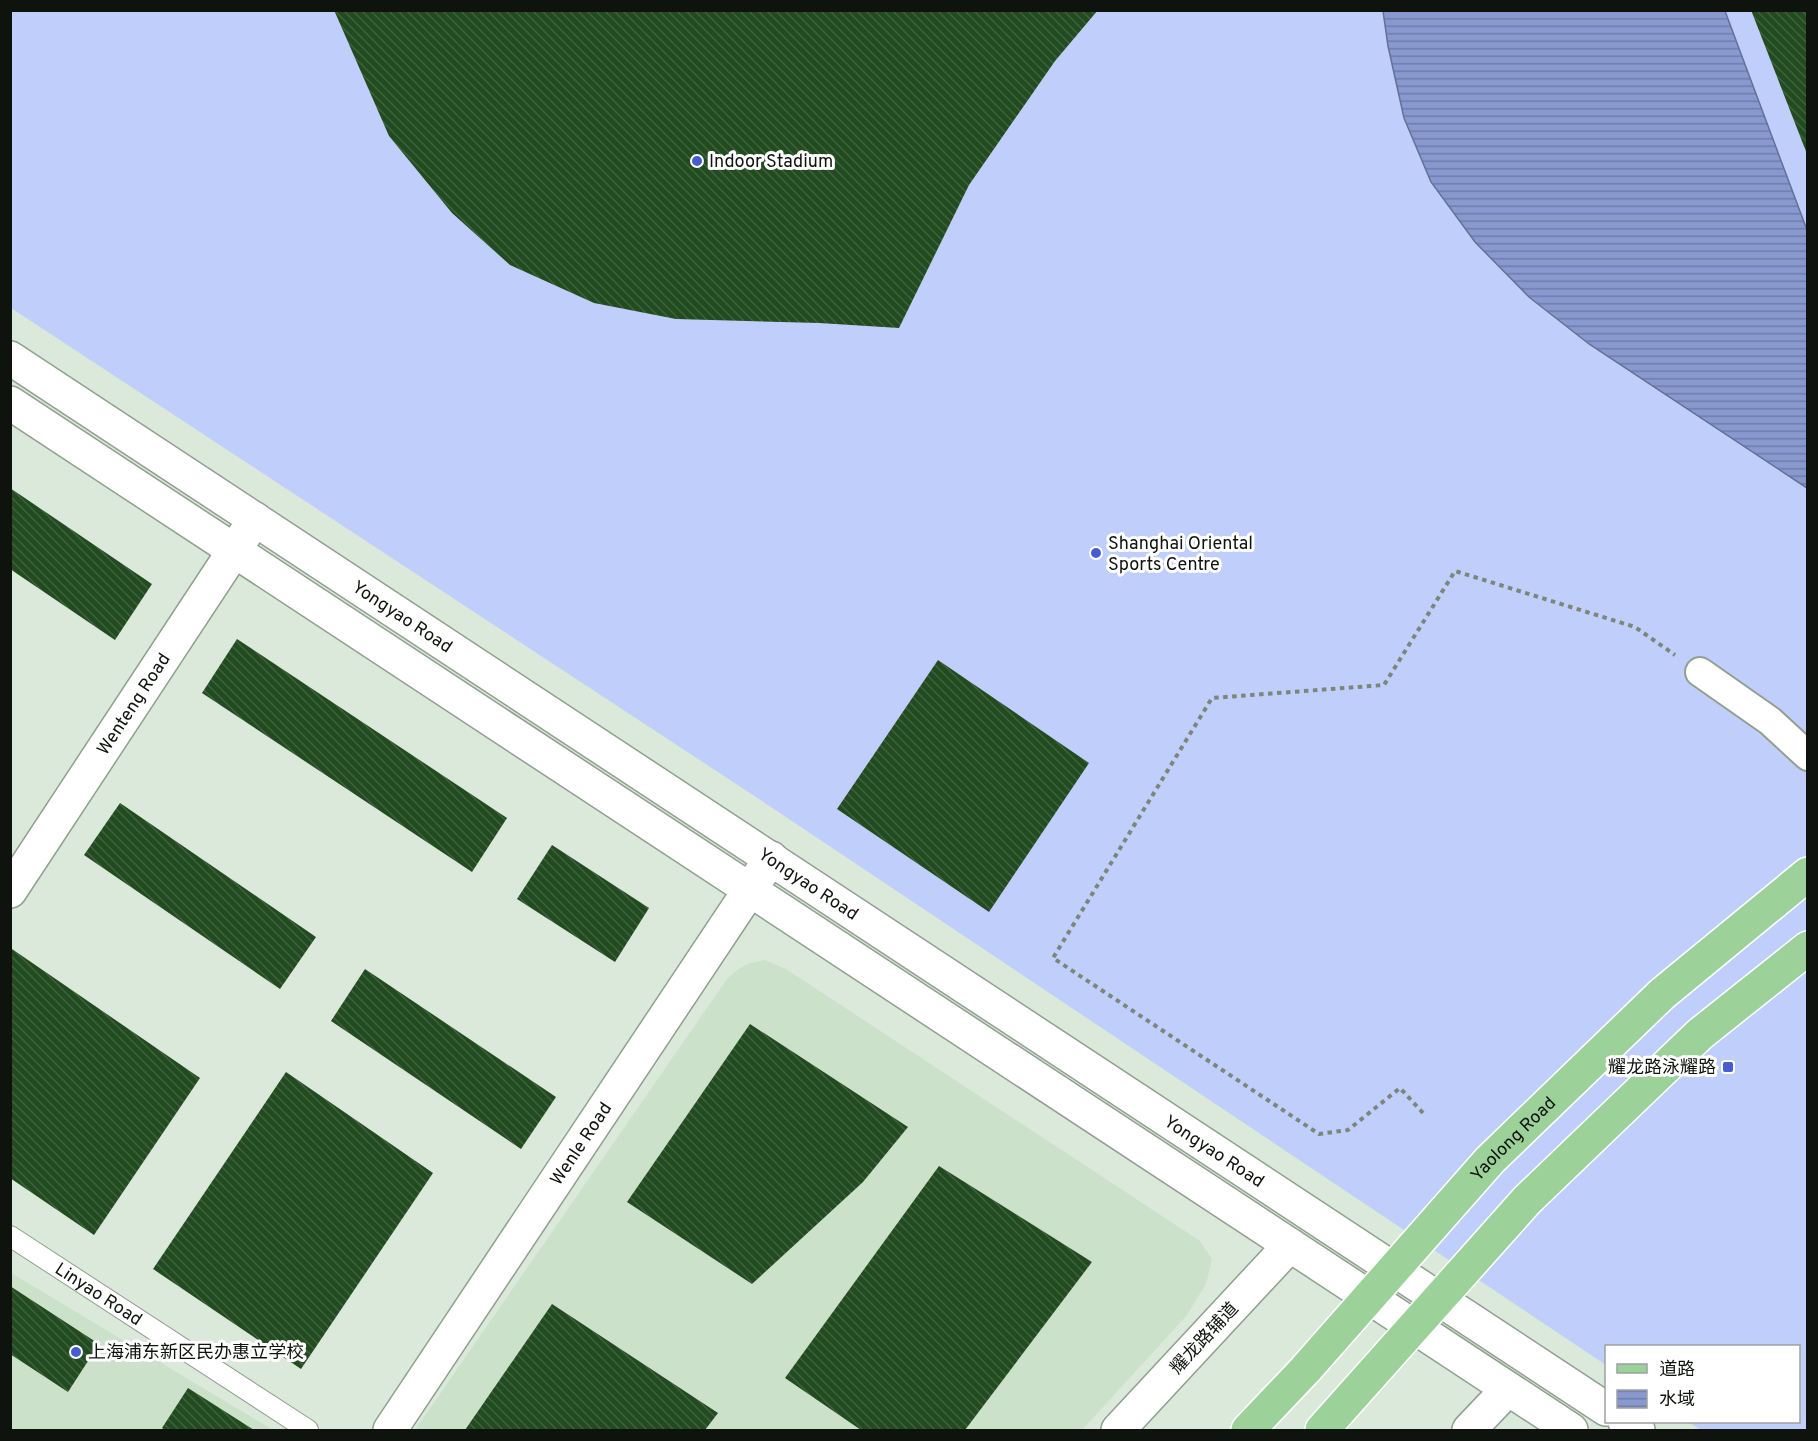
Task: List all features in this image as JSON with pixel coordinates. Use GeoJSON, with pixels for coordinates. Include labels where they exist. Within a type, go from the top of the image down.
{"type":"FeatureCollection","features":[{"type":"Feature","properties":{"kind":"main road","name":"Yaolong Road"},"geometry":{"type":"LineString","coordinates":[[1248,1431],[1490,1160],[1653,1002],[1808,874]]}},
{"type":"Feature","properties":{"kind":"main road"},"geometry":{"type":"LineString","coordinates":[[1322,1431],[1527,1200],[1700,1034],[1808,948]]}},
{"type":"Feature","properties":{"kind":"street","name":"Yongyao Road"},"geometry":{"type":"LineString","coordinates":[[10,358],[1605,1408]]}},
{"type":"Feature","properties":{"kind":"street","name":"Yongyao Road"},"geometry":{"type":"LineString","coordinates":[[10,403],[1571,1431]]}},
{"type":"Feature","properties":{"kind":"street","name":"Wenteng Road"},"geometry":{"type":"LineString","coordinates":[[10,891],[255,519]]}},
{"type":"Feature","properties":{"kind":"street"},"geometry":{"type":"LineString","coordinates":[[1700,672],[1770,721],[1808,756]]}},
{"type":"Feature","properties":{"kind":"street","name":"Wenle Road"},"geometry":{"type":"LineString","coordinates":[[390,1431],[771,858]]}},
{"type":"Feature","properties":{"kind":"street","name":"耀龙路辅道"},"geometry":{"type":"LineString","coordinates":[[1118,1431],[1290,1245]]}},
{"type":"Feature","properties":{"kind":"street"},"geometry":{"type":"LineString","coordinates":[[1469,1431],[1508,1389]]}},
{"type":"Feature","properties":{"kind":"lane","name":"Linyao Road"},"geometry":{"type":"LineString","coordinates":[[10,1236],[308,1431]]}},
{"type":"Feature","properties":{"kind":"path"},"geometry":{"type":"LineString","coordinates":[[1423,1113],[1400,1088],[1348,1130],[1319,1134],[1053,958],[1212,698],[1384,684],[1455,571],[1635,627],[1700,672]]}},
{"type":"Feature","properties":{"kind":"shaded area","name":"Shanghai Oriental Sports Centre"},"geometry":{"type":"Polygon","coordinates":[[[10,11],[1807,11],[1807,1430],[1701,1430],[1690,1423],[1800,1423],[1800,1345],[1605,1345],[1605,1364],[759,799],[11,308],[10,11]]]}},
{"type":"Feature","properties":{"kind":"shaded area"},"geometry":{"type":"Polygon","coordinates":[[[765,960],[786,969],[1200,1241],[1212,1259],[1206,1284],[1187,1315],[1082,1430],[415,1430],[727,979],[747,964],[765,960]]]}},
{"type":"Feature","properties":{"kind":"shaded area","name":"上海浦东新区民办惠立学校"},"geometry":{"type":"Polygon","coordinates":[[[11,1273],[273,1430],[11,1430],[11,1273]]]}},
{"type":"Feature","properties":{"kind":"water"},"geometry":{"type":"Polygon","coordinates":[[[1383,11],[1725,11],[1807,230],[1807,488],[1589,344],[1529,297],[1475,242],[1431,182],[1404,118],[1388,46],[1383,11]]]}},
{"type":"Feature","properties":{"kind":"building","name":"Indoor Stadium"},"geometry":{"type":"Polygon","coordinates":[[[334,10],[1098,10],[1055,61],[969,185],[899,328],[676,319],[594,303],[510,265],[452,213],[389,136],[334,10]]]}},
{"type":"Feature","properties":{"kind":"building"},"geometry":{"type":"Polygon","coordinates":[[[1751,10],[1808,10],[1808,154],[1807,154],[1751,10]]]}},
{"type":"Feature","properties":{"kind":"building"},"geometry":{"type":"Polygon","coordinates":[[[10,488],[152,584],[115,640],[10,569],[10,488]]]}},
{"type":"Feature","properties":{"kind":"building"},"geometry":{"type":"Polygon","coordinates":[[[237,639],[507,818],[472,872],[202,693],[237,639]]]}},
{"type":"Feature","properties":{"kind":"building"},"geometry":{"type":"Polygon","coordinates":[[[938,660],[1089,763],[989,912],[837,809],[938,660]]]}},
{"type":"Feature","properties":{"kind":"building"},"geometry":{"type":"Polygon","coordinates":[[[120,803],[316,937],[280,989],[84,855],[120,803]]]}},
{"type":"Feature","properties":{"kind":"building"},"geometry":{"type":"Polygon","coordinates":[[[552,845],[649,908],[615,962],[517,899],[552,845]]]}},
{"type":"Feature","properties":{"kind":"building"},"geometry":{"type":"Polygon","coordinates":[[[12,949],[200,1078],[94,1235],[10,1178],[12,949]]]}},
{"type":"Feature","properties":{"kind":"building"},"geometry":{"type":"Polygon","coordinates":[[[365,969],[556,1097],[521,1149],[331,1021],[365,969]]]}},
{"type":"Feature","properties":{"kind":"building"},"geometry":{"type":"Polygon","coordinates":[[[750,1024],[908,1127],[863,1182],[752,1284],[627,1202],[750,1024]]]}},
{"type":"Feature","properties":{"kind":"building"},"geometry":{"type":"Polygon","coordinates":[[[286,1072],[433,1173],[301,1369],[153,1269],[286,1072]]]}},
{"type":"Feature","properties":{"kind":"building"},"geometry":{"type":"Polygon","coordinates":[[[939,1166],[1092,1262],[965,1430],[861,1430],[785,1378],[939,1166]]]}},
{"type":"Feature","properties":{"kind":"building"},"geometry":{"type":"Polygon","coordinates":[[[10,1286],[99,1344],[68,1392],[10,1354],[10,1286]]]}},
{"type":"Feature","properties":{"kind":"building"},"geometry":{"type":"Polygon","coordinates":[[[552,1304],[718,1413],[705,1430],[465,1430],[552,1304]]]}},
{"type":"Feature","properties":{"kind":"building"},"geometry":{"type":"Polygon","coordinates":[[[188,1388],[254,1430],[165,1430],[162,1428],[188,1388]]]}},
{"type":"Feature","properties":{"kind":"place","name":"Indoor Stadium"},"geometry":{"type":"Point","coordinates":[697,161]}},
{"type":"Feature","properties":{"kind":"place","name":"Shanghai Oriental Sports Centre"},"geometry":{"type":"Point","coordinates":[1096,553]}},
{"type":"Feature","properties":{"kind":"place","name":"耀龙路泳耀路"},"geometry":{"type":"Point","coordinates":[1728,1067]}},
{"type":"Feature","properties":{"kind":"place","name":"上海浦东新区民办惠立学校"},"geometry":{"type":"Point","coordinates":[76,1352]}}]}
